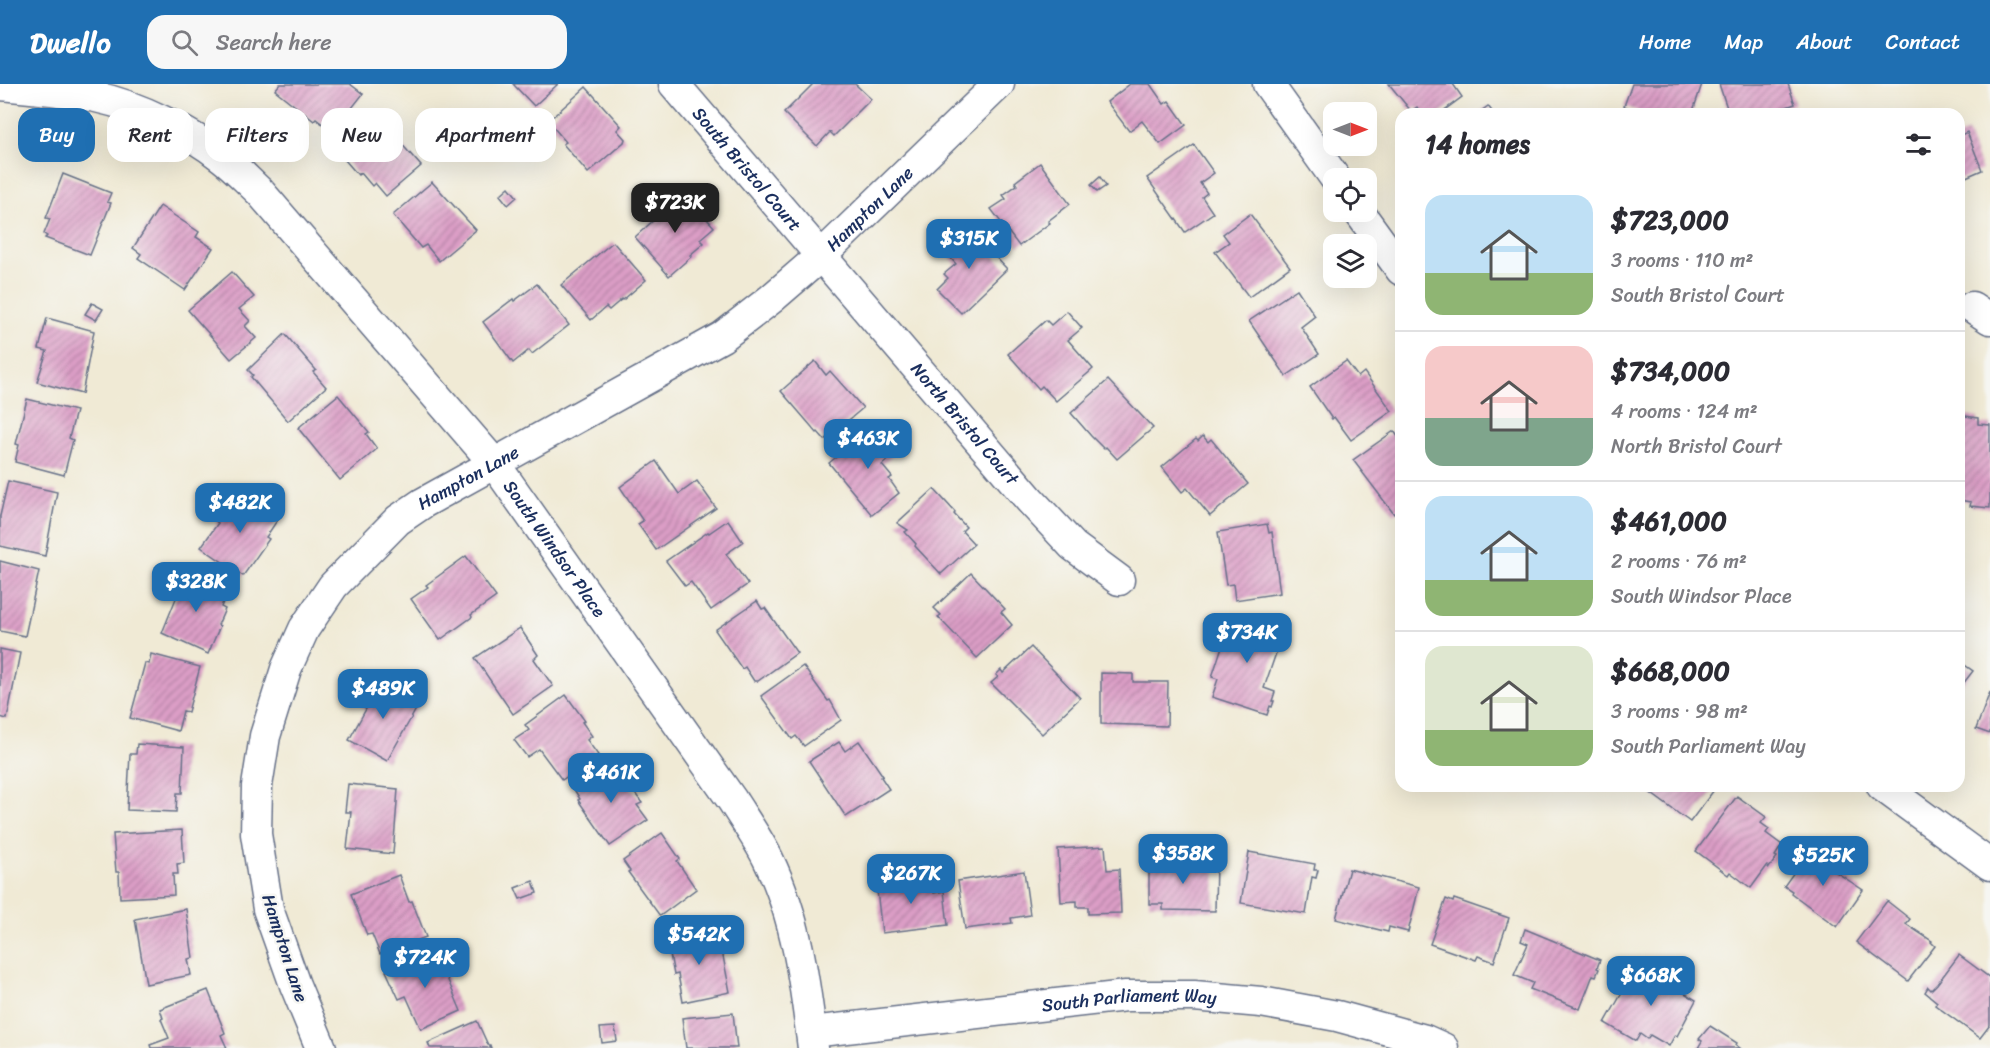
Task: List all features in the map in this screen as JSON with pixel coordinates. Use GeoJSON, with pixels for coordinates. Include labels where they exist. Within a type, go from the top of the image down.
{"type":"FeatureCollection","features":[{"type":"Feature","properties":{"kind":"street","name":"South Bristol Court"},"geometry":{"type":"LineString","coordinates":[[674,84],[822,255]]}},
{"type":"Feature","properties":{"kind":"street","name":"Hampton Lane"},"geometry":{"type":"LineString","coordinates":[[321,1048],[295,985],[268,909],[256,834],[257,786],[265,736],[286,669],[304,628],[333,586],[398,520],[423,503],[722,337],[822,255],[999,84]]}},
{"type":"Feature","properties":{"kind":"street"},"geometry":{"type":"LineString","coordinates":[[1268,84],[1328,168]]}},
{"type":"Feature","properties":{"kind":"street","name":"South Windsor Place"},"geometry":{"type":"LineString","coordinates":[[0,86],[96,97],[127,106],[175,127],[222,157],[260,192],[494,463],[732,800],[768,858],[798,944],[812,1040]]}},
{"type":"Feature","properties":{"kind":"street"},"geometry":{"type":"LineString","coordinates":[[1366,222],[1395,262]]}},
{"type":"Feature","properties":{"kind":"street","name":"North Bristol Court"},"geometry":{"type":"LineString","coordinates":[[822,255],[1030,500],[1073,546],[1119,580]]}},
{"type":"Feature","properties":{"kind":"street"},"geometry":{"type":"LineString","coordinates":[[1890,792],[1990,866]]}},
{"type":"Feature","properties":{"kind":"street","name":"South Parliament Way"},"geometry":{"type":"LineString","coordinates":[[812,1040],[1126,996],[1194,996],[1262,1002],[1337,1016],[1425,1040],[1443,1048]]}},
{"type":"Feature","properties":{"kind":"building"},"geometry":{"type":"Polygon","coordinates":[[[280,84],[350,84],[363,94],[352,108],[321,108],[321,123],[309,117],[309,108],[298,108],[275,90],[280,84]]]}},
{"type":"Feature","properties":{"kind":"building"},"geometry":{"type":"Polygon","coordinates":[[[513,84],[558,84],[534,106],[513,84]]]}},
{"type":"Feature","properties":{"kind":"building"},"geometry":{"type":"Polygon","coordinates":[[[813,84],[855,84],[871,99],[834,136],[830,132],[817,146],[784,113],[813,84]]]}},
{"type":"Feature","properties":{"kind":"building"},"geometry":{"type":"Polygon","coordinates":[[[1130,84],[1150,84],[1164,104],[1169,101],[1186,125],[1160,144],[1142,121],[1129,131],[1107,102],[1130,84]]]}},
{"type":"Feature","properties":{"kind":"building"},"geometry":{"type":"Polygon","coordinates":[[[1389,84],[1453,84],[1462,97],[1447,108],[1409,108],[1389,84]]]}},
{"type":"Feature","properties":{"kind":"building"},"geometry":{"type":"Polygon","coordinates":[[[1632,84],[1702,84],[1694,108],[1629,108],[1624,106],[1632,84]]]}},
{"type":"Feature","properties":{"kind":"building"},"geometry":{"type":"Polygon","coordinates":[[[1719,84],[1788,84],[1795,104],[1783,108],[1727,108],[1719,84]]]}},
{"type":"Feature","properties":{"kind":"building"},"geometry":{"type":"Polygon","coordinates":[[[586,87],[621,126],[617,130],[625,139],[624,142],[588,173],[563,144],[566,142],[556,130],[556,114],[586,87]]]}},
{"type":"Feature","properties":{"kind":"building"},"geometry":{"type":"Polygon","coordinates":[[[1967,132],[1982,170],[1965,177],[1965,133],[1967,132]]]}},
{"type":"Feature","properties":{"kind":"building"},"geometry":{"type":"Polygon","coordinates":[[[1194,145],[1214,173],[1200,183],[1207,193],[1202,197],[1213,213],[1185,232],[1147,178],[1194,145]]]}},
{"type":"Feature","properties":{"kind":"building"},"geometry":{"type":"Polygon","coordinates":[[[403,146],[415,162],[421,166],[386,196],[375,183],[372,186],[361,173],[358,175],[347,162],[403,162],[403,146]]]}},
{"type":"Feature","properties":{"kind":"building"},"geometry":{"type":"Polygon","coordinates":[[[1040,163],[1070,204],[1048,221],[1050,223],[1019,246],[991,209],[1006,199],[1003,195],[1017,185],[1015,182],[1040,163]]]}},
{"type":"Feature","properties":{"kind":"building"},"geometry":{"type":"Polygon","coordinates":[[[63,174],[111,193],[107,202],[111,203],[90,255],[45,238],[47,236],[44,234],[50,219],[46,218],[63,174]]]}},
{"type":"Feature","properties":{"kind":"building"},"geometry":{"type":"Polygon","coordinates":[[[1100,177],[1106,186],[1097,192],[1091,185],[1100,177]]]}},
{"type":"Feature","properties":{"kind":"building"},"geometry":{"type":"Polygon","coordinates":[[[432,182],[476,230],[439,261],[426,245],[421,248],[393,215],[432,182]]]}},
{"type":"Feature","properties":{"kind":"building"},"geometry":{"type":"Polygon","coordinates":[[[509,187],[517,197],[508,205],[500,195],[509,187]]]}},
{"type":"Feature","properties":{"kind":"building"},"geometry":{"type":"Polygon","coordinates":[[[684,193],[714,227],[700,239],[704,243],[669,276],[635,237],[684,193]]]}},
{"type":"Feature","properties":{"kind":"building"},"geometry":{"type":"Polygon","coordinates":[[[160,206],[199,232],[196,237],[213,248],[185,290],[138,258],[141,254],[133,248],[160,206]]]}},
{"type":"Feature","properties":{"kind":"building"},"geometry":{"type":"Polygon","coordinates":[[[1250,214],[1290,267],[1249,297],[1215,252],[1229,242],[1223,234],[1250,214]]]}},
{"type":"Feature","properties":{"kind":"building"},"geometry":{"type":"Polygon","coordinates":[[[967,227],[1007,269],[961,313],[937,289],[948,278],[944,274],[956,264],[943,250],[967,227]]]}},
{"type":"Feature","properties":{"kind":"building"},"geometry":{"type":"Polygon","coordinates":[[[613,242],[646,280],[623,300],[609,310],[606,307],[591,320],[561,285],[613,242]]]}},
{"type":"Feature","properties":{"kind":"building"},"geometry":{"type":"Polygon","coordinates":[[[232,272],[254,297],[239,309],[250,321],[245,326],[256,338],[231,359],[188,310],[232,272]]]}},
{"type":"Feature","properties":{"kind":"building"},"geometry":{"type":"Polygon","coordinates":[[[537,284],[569,325],[532,354],[529,350],[513,363],[483,322],[537,284]]]}},
{"type":"Feature","properties":{"kind":"building"},"geometry":{"type":"Polygon","coordinates":[[[1297,289],[1315,316],[1301,327],[1319,354],[1286,376],[1249,321],[1297,289]]]}},
{"type":"Feature","properties":{"kind":"building"},"geometry":{"type":"Polygon","coordinates":[[[92,303],[103,309],[96,320],[85,314],[92,303]]]}},
{"type":"Feature","properties":{"kind":"building"},"geometry":{"type":"Polygon","coordinates":[[[1067,311],[1082,328],[1068,340],[1093,369],[1056,401],[1042,386],[1039,389],[1008,354],[1046,320],[1051,325],[1067,311]]]}},
{"type":"Feature","properties":{"kind":"building"},"geometry":{"type":"Polygon","coordinates":[[[47,318],[94,331],[82,394],[37,382],[47,351],[39,349],[47,318]]]}},
{"type":"Feature","properties":{"kind":"building"},"geometry":{"type":"Polygon","coordinates":[[[285,334],[316,370],[313,372],[326,387],[288,421],[251,377],[253,375],[248,370],[285,334]]]}},
{"type":"Feature","properties":{"kind":"building"},"geometry":{"type":"Polygon","coordinates":[[[815,361],[826,375],[830,371],[863,408],[825,440],[781,391],[815,361]]]}},
{"type":"Feature","properties":{"kind":"building"},"geometry":{"type":"Polygon","coordinates":[[[1346,361],[1358,377],[1364,372],[1392,411],[1351,440],[1334,417],[1332,419],[1310,387],[1346,361]]]}},
{"type":"Feature","properties":{"kind":"building"},"geometry":{"type":"Polygon","coordinates":[[[1108,380],[1153,428],[1117,459],[1091,436],[1071,413],[1108,380]]]}},
{"type":"Feature","properties":{"kind":"building"},"geometry":{"type":"Polygon","coordinates":[[[338,395],[369,432],[366,434],[377,449],[340,480],[298,428],[338,395]]]}},
{"type":"Feature","properties":{"kind":"building"},"geometry":{"type":"Polygon","coordinates":[[[27,399],[76,411],[69,438],[73,440],[64,475],[15,462],[19,445],[16,444],[27,399]]]}},
{"type":"Feature","properties":{"kind":"building"},"geometry":{"type":"Polygon","coordinates":[[[1965,416],[1978,418],[1978,424],[1990,425],[1990,508],[1970,506],[1971,502],[1965,501],[1965,416]]]}},
{"type":"Feature","properties":{"kind":"building"},"geometry":{"type":"Polygon","coordinates":[[[874,426],[896,453],[882,465],[892,477],[889,479],[899,493],[872,515],[829,463],[874,426]]]}},
{"type":"Feature","properties":{"kind":"building"},"geometry":{"type":"Polygon","coordinates":[[[1394,431],[1395,513],[1394,514],[1353,460],[1394,431]]]}},
{"type":"Feature","properties":{"kind":"building"},"geometry":{"type":"Polygon","coordinates":[[[1203,436],[1208,442],[1211,439],[1248,484],[1210,516],[1187,488],[1182,492],[1162,467],[1196,439],[1198,441],[1203,436]]]}},
{"type":"Feature","properties":{"kind":"building"},"geometry":{"type":"Polygon","coordinates":[[[656,461],[679,494],[697,481],[716,508],[656,550],[638,524],[643,521],[620,487],[656,461]]]}},
{"type":"Feature","properties":{"kind":"building"},"geometry":{"type":"Polygon","coordinates":[[[8,481],[57,492],[45,556],[0,546],[0,516],[8,481]]]}},
{"type":"Feature","properties":{"kind":"building"},"geometry":{"type":"Polygon","coordinates":[[[934,489],[966,527],[962,531],[974,544],[941,574],[915,546],[916,544],[905,532],[908,530],[897,523],[934,489]]]}},
{"type":"Feature","properties":{"kind":"building"},"geometry":{"type":"Polygon","coordinates":[[[237,491],[278,519],[266,537],[269,539],[243,576],[201,547],[237,491]]]}},
{"type":"Feature","properties":{"kind":"building"},"geometry":{"type":"Polygon","coordinates":[[[728,520],[743,542],[726,554],[748,584],[711,610],[691,582],[685,586],[666,561],[728,520]]]}},
{"type":"Feature","properties":{"kind":"building"},"geometry":{"type":"Polygon","coordinates":[[[1267,524],[1269,533],[1272,532],[1280,593],[1235,600],[1233,584],[1226,585],[1218,532],[1267,524]]]}},
{"type":"Feature","properties":{"kind":"building"},"geometry":{"type":"Polygon","coordinates":[[[466,556],[496,597],[440,640],[411,599],[466,556]]]}},
{"type":"Feature","properties":{"kind":"building"},"geometry":{"type":"Polygon","coordinates":[[[0,561],[39,571],[25,636],[0,631],[0,561]]]}},
{"type":"Feature","properties":{"kind":"building"},"geometry":{"type":"Polygon","coordinates":[[[187,571],[228,590],[221,607],[225,609],[218,625],[220,626],[208,654],[162,633],[187,571]]]}},
{"type":"Feature","properties":{"kind":"building"},"geometry":{"type":"Polygon","coordinates":[[[971,573],[1005,609],[1001,612],[1012,625],[977,658],[938,617],[941,615],[934,608],[971,573]]]}},
{"type":"Feature","properties":{"kind":"building"},"geometry":{"type":"Polygon","coordinates":[[[757,601],[762,609],[765,608],[797,653],[758,681],[754,681],[745,667],[742,669],[715,630],[757,601]]]}},
{"type":"Feature","properties":{"kind":"building"},"geometry":{"type":"Polygon","coordinates":[[[1233,613],[1284,630],[1264,688],[1275,692],[1272,707],[1270,706],[1267,715],[1212,697],[1218,679],[1212,677],[1233,613]]]}},
{"type":"Feature","properties":{"kind":"building"},"geometry":{"type":"Polygon","coordinates":[[[520,628],[538,655],[534,659],[553,686],[513,714],[475,658],[520,628]]]}},
{"type":"Feature","properties":{"kind":"building"},"geometry":{"type":"Polygon","coordinates":[[[1031,647],[1080,698],[1042,734],[991,683],[998,677],[996,675],[1001,670],[1003,673],[1031,647]]]}},
{"type":"Feature","properties":{"kind":"building"},"geometry":{"type":"Polygon","coordinates":[[[0,649],[20,653],[7,719],[0,717],[0,649]]]}},
{"type":"Feature","properties":{"kind":"building"},"geometry":{"type":"Polygon","coordinates":[[[151,654],[200,667],[188,712],[183,711],[178,731],[130,718],[145,663],[149,664],[151,654]]]}},
{"type":"Feature","properties":{"kind":"building"},"geometry":{"type":"Polygon","coordinates":[[[1965,665],[1973,671],[1965,681],[1965,665]]]}},
{"type":"Feature","properties":{"kind":"building"},"geometry":{"type":"Polygon","coordinates":[[[803,666],[828,701],[830,700],[841,720],[804,746],[796,736],[792,739],[761,696],[803,666]]]}},
{"type":"Feature","properties":{"kind":"building"},"geometry":{"type":"Polygon","coordinates":[[[1101,673],[1133,674],[1133,682],[1168,682],[1167,726],[1101,724],[1101,673]]]}},
{"type":"Feature","properties":{"kind":"building"},"geometry":{"type":"Polygon","coordinates":[[[375,679],[406,696],[408,694],[415,697],[413,700],[419,704],[387,761],[349,740],[366,709],[360,705],[375,679]]]}},
{"type":"Feature","properties":{"kind":"building"},"geometry":{"type":"Polygon","coordinates":[[[1990,692],[1990,734],[1976,729],[1990,692]]]}},
{"type":"Feature","properties":{"kind":"building"},"geometry":{"type":"Polygon","coordinates":[[[566,695],[585,721],[582,722],[592,736],[587,740],[598,755],[562,780],[539,749],[527,757],[514,740],[529,730],[525,725],[566,695]]]}},
{"type":"Feature","properties":{"kind":"building"},"geometry":{"type":"Polygon","coordinates":[[[859,741],[883,776],[881,777],[889,789],[846,817],[809,761],[839,742],[845,751],[859,741]]]}},
{"type":"Feature","properties":{"kind":"building"},"geometry":{"type":"Polygon","coordinates":[[[137,744],[184,747],[182,793],[177,793],[176,812],[127,810],[130,754],[136,754],[137,744]]]}},
{"type":"Feature","properties":{"kind":"building"},"geometry":{"type":"Polygon","coordinates":[[[613,763],[642,803],[637,805],[648,820],[610,846],[578,800],[580,799],[575,791],[578,788],[576,786],[582,781],[583,784],[613,763]]]}},
{"type":"Feature","properties":{"kind":"building"},"geometry":{"type":"Polygon","coordinates":[[[348,784],[398,789],[393,854],[347,849],[351,812],[345,812],[348,784]]]}},
{"type":"Feature","properties":{"kind":"building"},"geometry":{"type":"Polygon","coordinates":[[[1649,792],[1712,792],[1690,822],[1649,792]]]}},
{"type":"Feature","properties":{"kind":"building"},"geometry":{"type":"Polygon","coordinates":[[[1737,796],[1766,817],[1761,823],[1769,829],[1766,833],[1782,845],[1775,856],[1777,857],[1769,868],[1767,866],[1751,888],[1730,872],[1728,875],[1696,851],[1737,796]]]}},
{"type":"Feature","properties":{"kind":"building"},"geometry":{"type":"Polygon","coordinates":[[[182,830],[184,863],[177,864],[178,874],[173,874],[174,895],[120,898],[119,872],[116,872],[113,834],[182,830]]]}},
{"type":"Feature","properties":{"kind":"building"},"geometry":{"type":"Polygon","coordinates":[[[662,833],[680,859],[677,861],[696,889],[660,916],[628,872],[630,871],[623,861],[662,833]]]}},
{"type":"Feature","properties":{"kind":"building"},"geometry":{"type":"Polygon","coordinates":[[[1105,846],[1107,870],[1119,869],[1121,913],[1088,914],[1088,907],[1077,907],[1077,901],[1061,902],[1058,849],[1105,846]]]}},
{"type":"Feature","properties":{"kind":"building"},"geometry":{"type":"Polygon","coordinates":[[[1812,847],[1837,865],[1833,870],[1863,890],[1837,927],[1784,886],[1812,847]]]}},
{"type":"Feature","properties":{"kind":"building"},"geometry":{"type":"Polygon","coordinates":[[[1249,852],[1315,864],[1314,870],[1318,870],[1316,878],[1312,877],[1306,914],[1241,903],[1249,852]]]}},
{"type":"Feature","properties":{"kind":"building"},"geometry":{"type":"Polygon","coordinates":[[[1149,860],[1216,861],[1215,911],[1163,910],[1163,904],[1149,904],[1149,860]]]}},
{"type":"Feature","properties":{"kind":"building"},"geometry":{"type":"Polygon","coordinates":[[[1349,869],[1419,887],[1408,932],[1389,927],[1388,932],[1336,919],[1349,869]]]}},
{"type":"Feature","properties":{"kind":"building"},"geometry":{"type":"Polygon","coordinates":[[[1024,871],[1030,915],[1011,918],[1012,923],[965,929],[958,881],[1024,871]]]}},
{"type":"Feature","properties":{"kind":"building"},"geometry":{"type":"Polygon","coordinates":[[[399,875],[426,937],[380,954],[372,934],[367,935],[351,894],[399,875]]]}},
{"type":"Feature","properties":{"kind":"building"},"geometry":{"type":"Polygon","coordinates":[[[932,875],[934,893],[944,891],[948,925],[882,933],[876,882],[932,875]]]}},
{"type":"Feature","properties":{"kind":"building"},"geometry":{"type":"Polygon","coordinates":[[[533,881],[537,893],[520,899],[515,888],[533,881]]]}},
{"type":"Feature","properties":{"kind":"building"},"geometry":{"type":"Polygon","coordinates":[[[1446,899],[1453,902],[1454,899],[1509,918],[1494,962],[1478,956],[1476,960],[1430,944],[1446,899]]]}},
{"type":"Feature","properties":{"kind":"building"},"geometry":{"type":"Polygon","coordinates":[[[1887,901],[1910,919],[1906,924],[1932,941],[1935,946],[1908,981],[1856,942],[1887,901]]]}},
{"type":"Feature","properties":{"kind":"building"},"geometry":{"type":"Polygon","coordinates":[[[186,909],[193,958],[188,959],[191,975],[146,984],[135,919],[186,909]]]}},
{"type":"Feature","properties":{"kind":"building"},"geometry":{"type":"Polygon","coordinates":[[[1525,929],[1600,960],[1597,968],[1599,969],[1596,976],[1593,975],[1580,1009],[1530,989],[1533,983],[1514,975],[1528,944],[1521,941],[1525,929]]]}},
{"type":"Feature","properties":{"kind":"building"},"geometry":{"type":"Polygon","coordinates":[[[711,930],[715,948],[721,946],[730,992],[683,1002],[678,974],[674,975],[667,939],[711,930]]]}},
{"type":"Feature","properties":{"kind":"building"},"geometry":{"type":"Polygon","coordinates":[[[432,951],[437,960],[439,959],[461,1011],[421,1029],[406,996],[399,999],[386,971],[432,951]]]}},
{"type":"Feature","properties":{"kind":"building"},"geometry":{"type":"Polygon","coordinates":[[[1959,955],[1990,978],[1990,1025],[1980,1038],[1935,1005],[1937,1002],[1925,992],[1928,987],[1931,990],[1937,984],[1959,955]]]}},
{"type":"Feature","properties":{"kind":"building"},"geometry":{"type":"Polygon","coordinates":[[[1639,963],[1675,983],[1673,986],[1696,1000],[1677,1036],[1675,1035],[1669,1046],[1650,1035],[1647,1039],[1640,1034],[1636,1041],[1605,1023],[1639,963]]]}},
{"type":"Feature","properties":{"kind":"building"},"geometry":{"type":"Polygon","coordinates":[[[208,990],[225,1033],[221,1035],[227,1048],[151,1048],[150,1045],[169,1038],[161,1019],[163,1018],[160,1009],[208,990]]]}},
{"type":"Feature","properties":{"kind":"building"},"geometry":{"type":"Polygon","coordinates":[[[733,1013],[737,1048],[686,1048],[682,1018],[733,1013]]]}},
{"type":"Feature","properties":{"kind":"building"},"geometry":{"type":"Polygon","coordinates":[[[477,1021],[491,1048],[430,1048],[428,1043],[477,1021]]]}},
{"type":"Feature","properties":{"kind":"building"},"geometry":{"type":"Polygon","coordinates":[[[1710,1026],[1737,1043],[1736,1045],[1740,1048],[1698,1048],[1702,1041],[1699,1039],[1710,1026]]]}},
{"type":"Feature","properties":{"kind":"building"},"geometry":{"type":"Polygon","coordinates":[[[615,1027],[617,1041],[602,1043],[600,1028],[615,1027]]]}}]}
